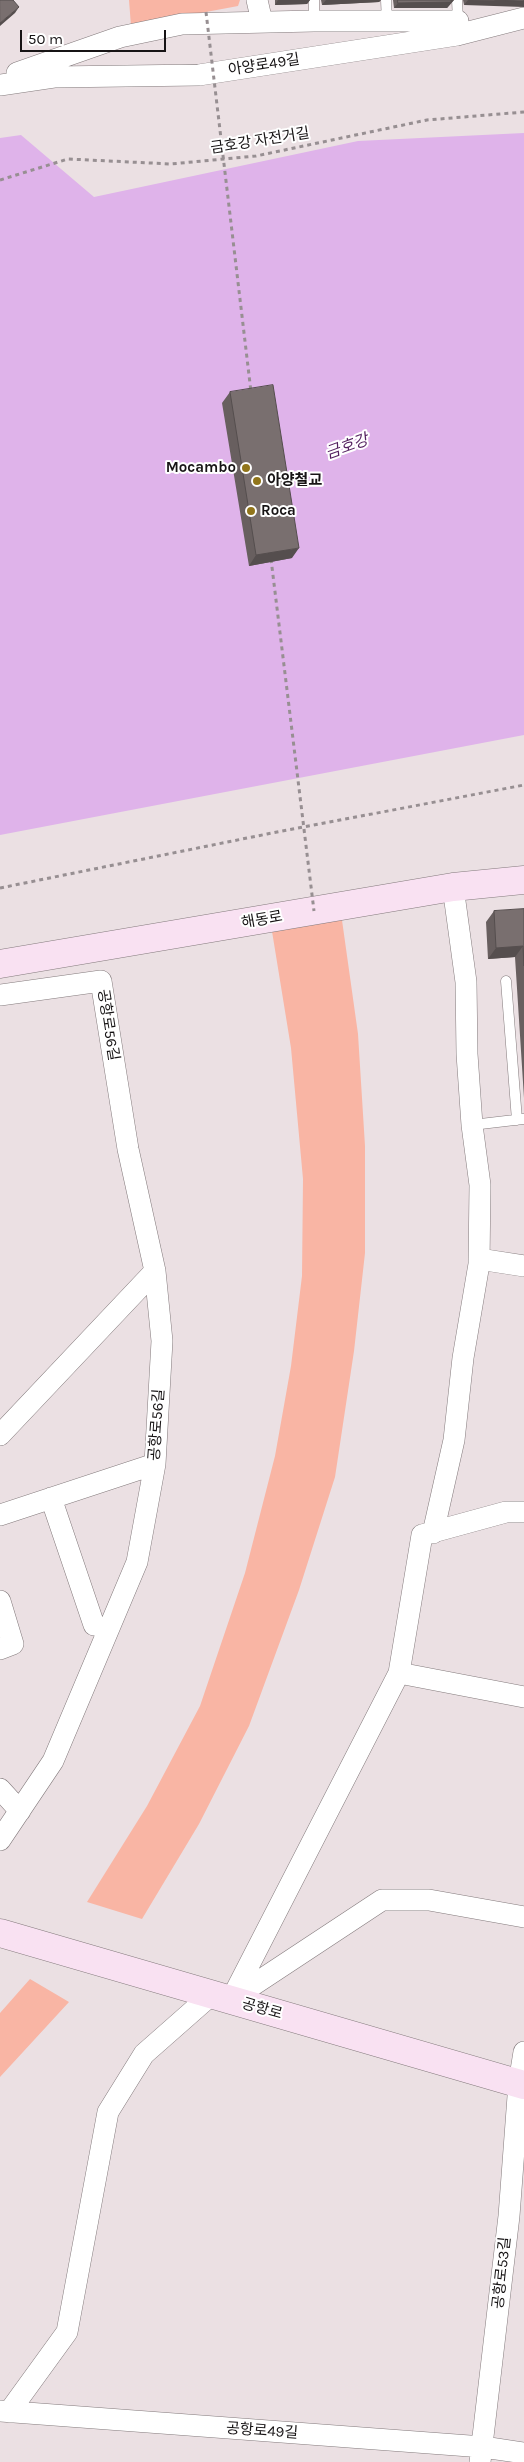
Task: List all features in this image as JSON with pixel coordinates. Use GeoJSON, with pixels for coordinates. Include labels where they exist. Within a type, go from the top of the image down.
{"type":"FeatureCollection","features":[{"type":"Feature","properties":{"kind":"main road","name":"해동로"},"geometry":{"type":"LineString","coordinates":[[0,964],[453,886],[524,880]]}},
{"type":"Feature","properties":{"kind":"main road","name":"공항로"},"geometry":{"type":"LineString","coordinates":[[0,1933],[522,2084]]}},
{"type":"Feature","properties":{"kind":"street"},"geometry":{"type":"LineString","coordinates":[[257,0],[262,22]]}},
{"type":"Feature","properties":{"kind":"street","name":"아양로49길"},"geometry":{"type":"LineString","coordinates":[[0,84],[54,77],[199,75],[457,28],[524,18]]}},
{"type":"Feature","properties":{"kind":"street"},"geometry":{"type":"LineString","coordinates":[[0,80],[120,37],[182,24],[314,21],[387,22],[457,28]]}},
{"type":"Feature","properties":{"kind":"street"},"geometry":{"type":"LineString","coordinates":[[453,886],[466,982],[467,1054],[472,1125],[480,1185],[479,1259],[463,1358],[454,1440],[421,1535],[398,1673],[232,1998],[382,1900],[429,1900],[524,1917]]}},
{"type":"Feature","properties":{"kind":"street","name":"공항로56길"},"geometry":{"type":"LineString","coordinates":[[0,995],[101,981],[128,1149],[155,1271],[162,1340],[155,1464],[137,1562],[53,1761],[0,1840]]}},
{"type":"Feature","properties":{"kind":"street"},"geometry":{"type":"LineString","coordinates":[[479,1259],[524,1266]]}},
{"type":"Feature","properties":{"kind":"street"},"geometry":{"type":"LineString","coordinates":[[0,1435],[155,1271]]}},
{"type":"Feature","properties":{"kind":"street"},"geometry":{"type":"LineString","coordinates":[[0,1515],[155,1464]]}},
{"type":"Feature","properties":{"kind":"street"},"geometry":{"type":"LineString","coordinates":[[51,1498],[94,1625]]}},
{"type":"Feature","properties":{"kind":"street"},"geometry":{"type":"LineString","coordinates":[[421,1535],[506,1512],[524,1512]]}},
{"type":"Feature","properties":{"kind":"street"},"geometry":{"type":"LineString","coordinates":[[0,1601],[13,1644],[0,1649]]}},
{"type":"Feature","properties":{"kind":"street"},"geometry":{"type":"LineString","coordinates":[[398,1673],[467,1684],[524,1697]]}},
{"type":"Feature","properties":{"kind":"street"},"geometry":{"type":"LineString","coordinates":[[0,1789],[20,1811]]}},
{"type":"Feature","properties":{"kind":"street"},"geometry":{"type":"LineString","coordinates":[[4,2412],[67,2332],[108,2112],[144,2054],[211,1995]]}},
{"type":"Feature","properties":{"kind":"street","name":"공항로53길"},"geometry":{"type":"LineString","coordinates":[[481,2455],[509,2216],[524,2052]]}},
{"type":"Feature","properties":{"kind":"street","name":"공항로49길"},"geometry":{"type":"LineString","coordinates":[[4,2412],[481,2455],[524,2453]]}},
{"type":"Feature","properties":{"kind":"lane"},"geometry":{"type":"LineString","coordinates":[[314,0],[314,21]]}},
{"type":"Feature","properties":{"kind":"lane"},"geometry":{"type":"LineString","coordinates":[[386,0],[387,22]]}},
{"type":"Feature","properties":{"kind":"lane"},"geometry":{"type":"LineString","coordinates":[[457,0],[457,28]]}},
{"type":"Feature","properties":{"kind":"lane"},"geometry":{"type":"LineString","coordinates":[[472,1125],[521,1120],[506,981]]}},
{"type":"Feature","properties":{"kind":"path"},"geometry":{"type":"LineString","coordinates":[[206,12],[252,397]]}},
{"type":"Feature","properties":{"kind":"path","name":"금호강 자전거길"},"geometry":{"type":"LineString","coordinates":[[0,180],[68,159],[170,164],[256,156],[427,120],[524,112]]}},
{"type":"Feature","properties":{"kind":"path"},"geometry":{"type":"LineString","coordinates":[[271,556],[314,911]]}},
{"type":"Feature","properties":{"kind":"path"},"geometry":{"type":"LineString","coordinates":[[0,888],[524,785]]}},
{"type":"Feature","properties":{"kind":"shaded area"},"geometry":{"type":"Polygon","coordinates":[[[129,0],[240,0],[238,6],[131,26],[129,0]]]}},
{"type":"Feature","properties":{"kind":"shaded area"},"geometry":{"type":"Polygon","coordinates":[[[340,906],[358,1034],[365,1146],[365,1253],[354,1351],[335,1477],[299,1590],[249,1726],[199,1824],[142,1919],[87,1902],[147,1806],[200,1706],[245,1573],[275,1456],[291,1366],[302,1276],[303,1179],[291,1048],[270,919],[340,906]]]}},
{"type":"Feature","properties":{"kind":"shaded area"},"geometry":{"type":"Polygon","coordinates":[[[30,1979],[69,2002],[0,2077],[0,2013],[30,1979]]]}},
{"type":"Feature","properties":{"kind":"water","name":"금호강"},"geometry":{"type":"Polygon","coordinates":[[[524,133],[524,735],[0,835],[0,138],[21,135],[94,197],[358,141],[524,133]]]}},
{"type":"Feature","properties":{"kind":"building"},"geometry":{"type":"Polygon","coordinates":[[[0,0],[13,0],[19,7],[0,23],[0,0]]]}},
{"type":"Feature","properties":{"kind":"building"},"geometry":{"type":"Polygon","coordinates":[[[398,0],[451,0],[451,2],[398,3],[398,0]]]}},
{"type":"Feature","properties":{"kind":"building","name":"아양철교"},"geometry":{"type":"Polygon","coordinates":[[[273,385],[299,548],[256,555],[230,392],[273,385]]]}},
{"type":"Feature","properties":{"kind":"building"},"geometry":{"type":"Polygon","coordinates":[[[524,909],[524,966],[523,946],[496,948],[494,911],[524,909]]]}},
{"type":"Feature","properties":{"kind":"place","name":"Mocambo"},"geometry":{"type":"Point","coordinates":[246,468]}},
{"type":"Feature","properties":{"kind":"place","name":"아양철교"},"geometry":{"type":"Point","coordinates":[257,481]}},
{"type":"Feature","properties":{"kind":"place","name":"Roca"},"geometry":{"type":"Point","coordinates":[251,511]}}]}
